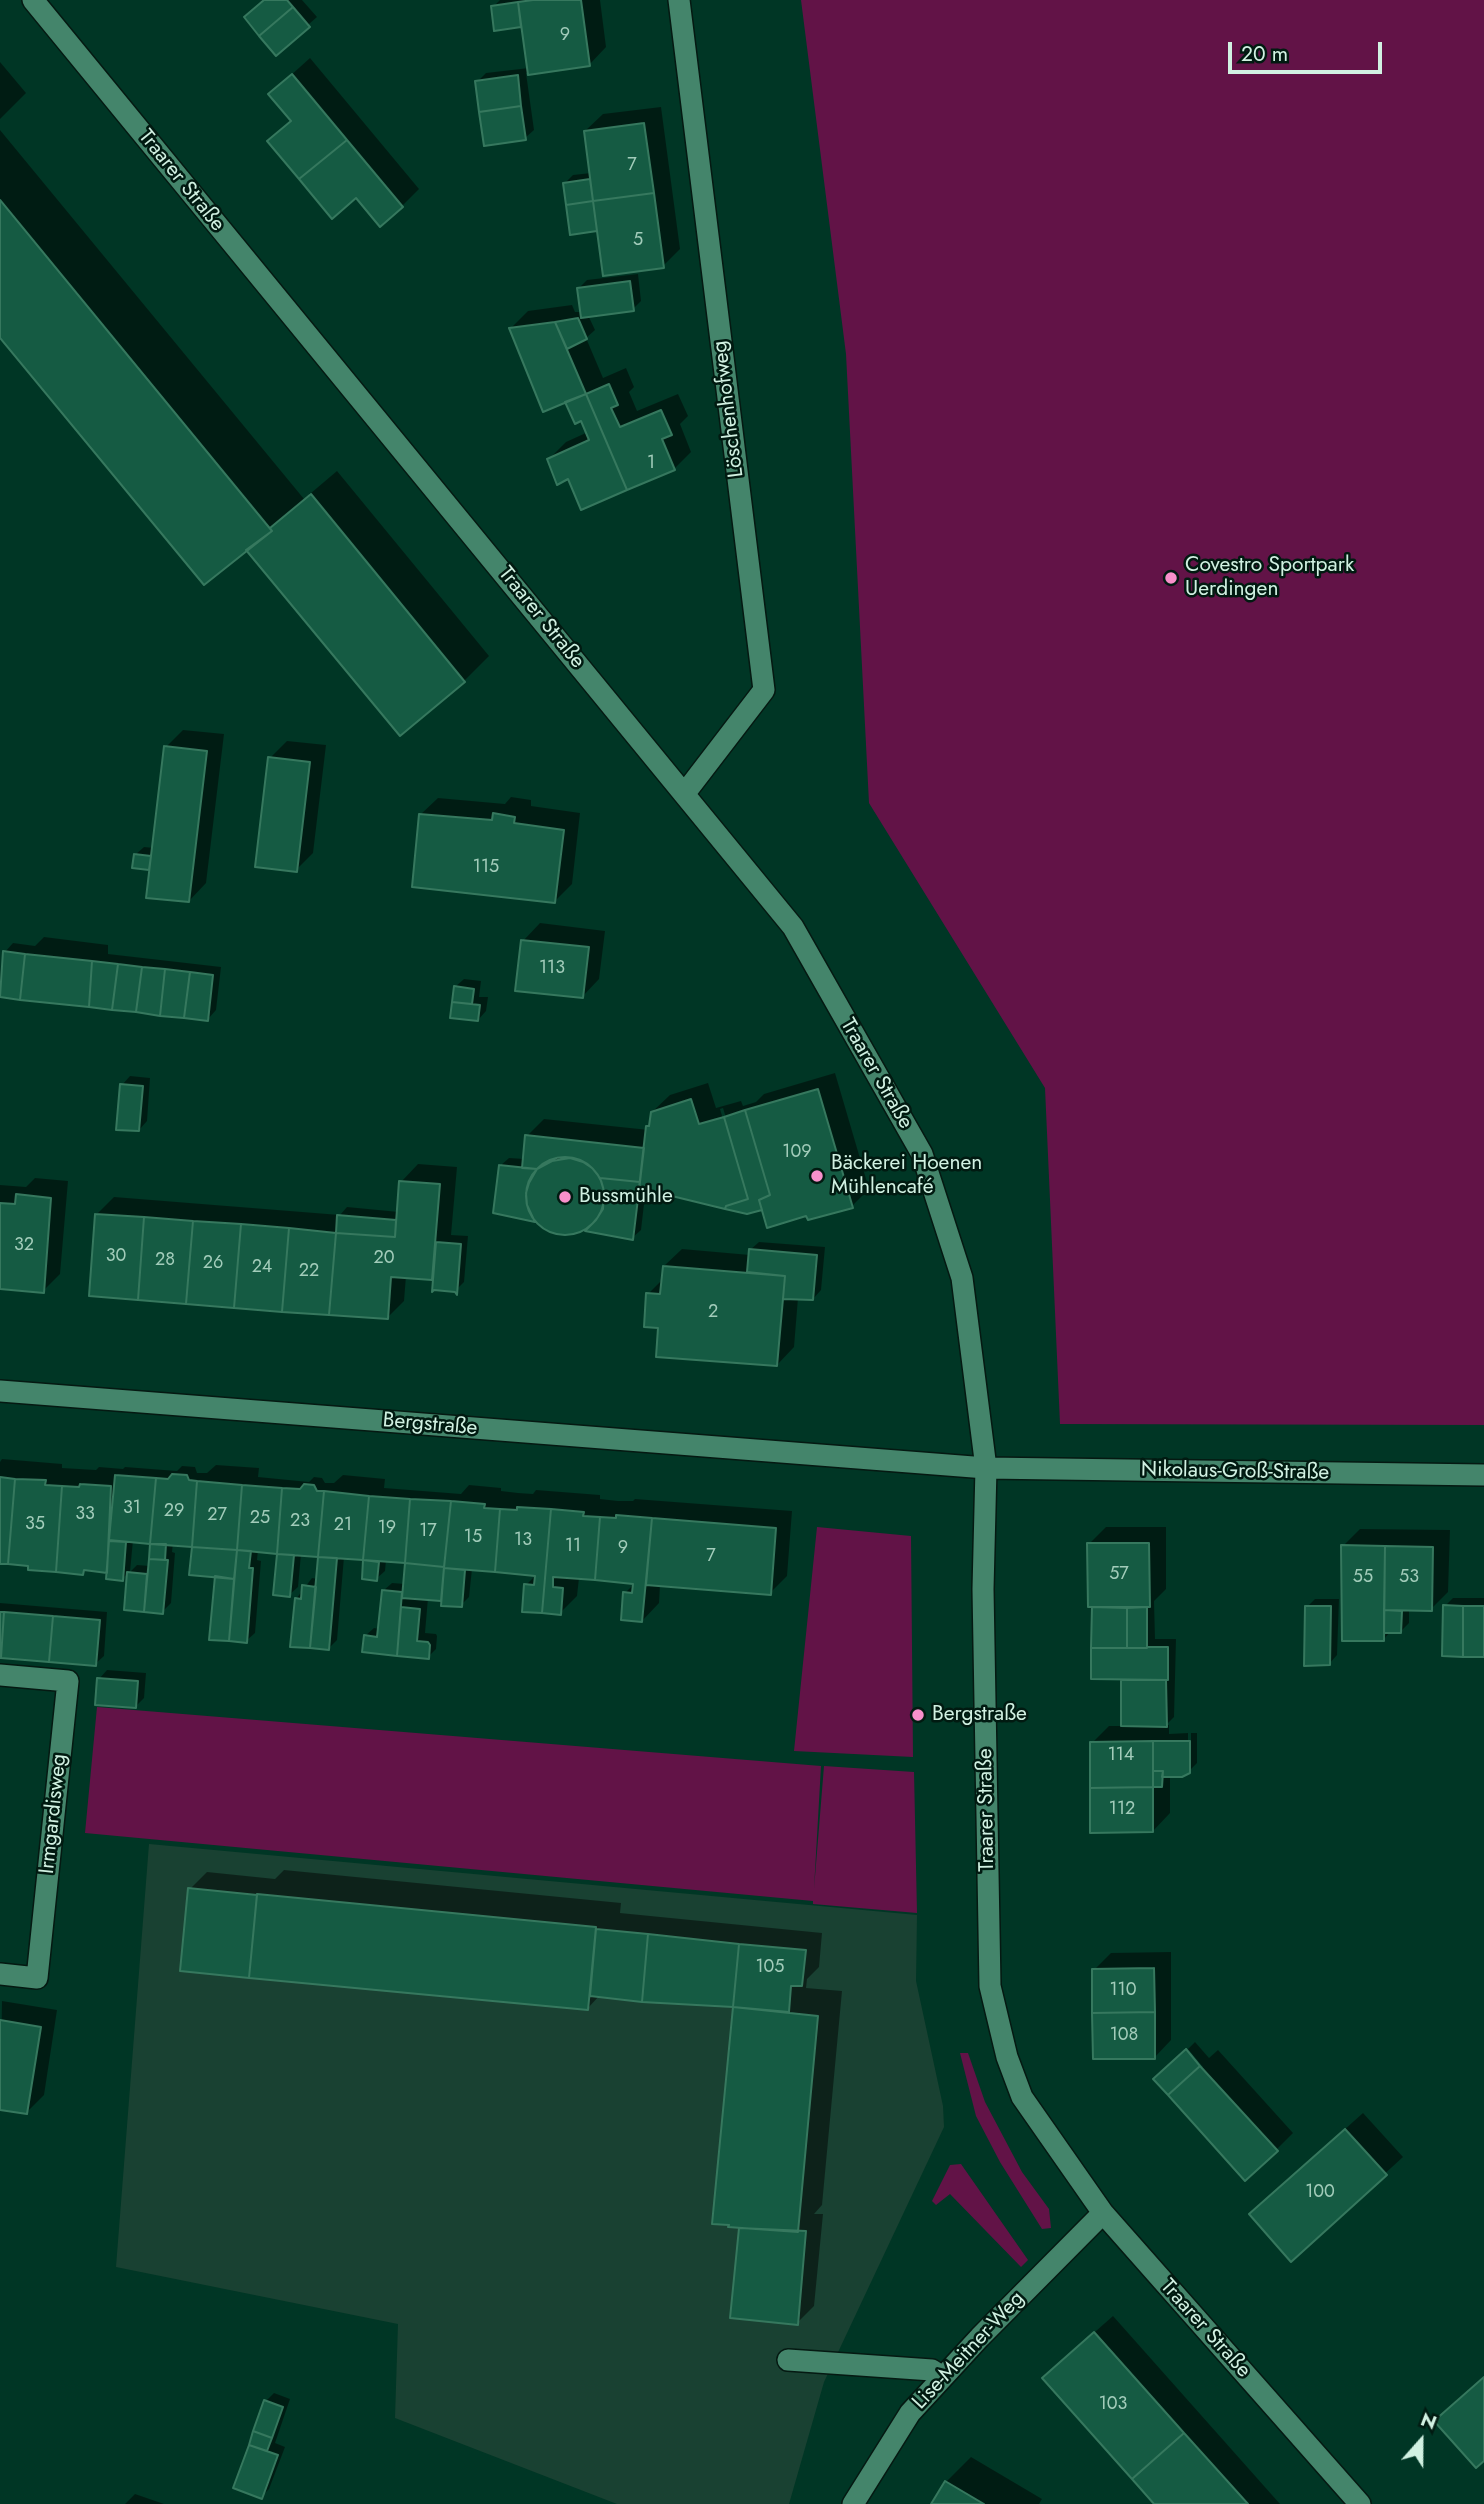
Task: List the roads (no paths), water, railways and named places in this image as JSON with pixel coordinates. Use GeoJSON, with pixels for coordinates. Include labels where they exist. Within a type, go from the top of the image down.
{"type":"FeatureCollection","features":[{"type":"Feature","properties":{"kind":"street","name":"Traarer Straße"},"geometry":{"type":"LineString","coordinates":[[33,0],[793,927],[922,1154],[962,1278],[986,1468],[983,1589],[990,1986],[1007,2057],[1022,2097],[1103,2213],[1360,2504]]}},
{"type":"Feature","properties":{"kind":"street","name":"Löschenhofweg"},"geometry":{"type":"LineString","coordinates":[[679,0],[764,690],[685,793]]}},
{"type":"Feature","properties":{"kind":"street","name":"Bergstraße"},"geometry":{"type":"LineString","coordinates":[[0,1391],[986,1468]]}},
{"type":"Feature","properties":{"kind":"street","name":"Nikolaus-Groß-Straße"},"geometry":{"type":"LineString","coordinates":[[986,1468],[1484,1475]]}},
{"type":"Feature","properties":{"kind":"street","name":"Irmgardisweg"},"geometry":{"type":"LineString","coordinates":[[0,1675],[68,1681],[37,1978],[0,1974]]}},
{"type":"Feature","properties":{"kind":"street","name":"Lise-Meitner-Weg"},"geometry":{"type":"LineString","coordinates":[[853,2504],[910,2413],[980,2337],[1103,2213]]}},
{"type":"Feature","properties":{"kind":"street"},"geometry":{"type":"LineString","coordinates":[[788,2360],[932,2370],[943,2378]]}},
{"type":"Feature","properties":{"kind":"place","name":"Covestro Sportpark Uerdingen"},"geometry":{"type":"Point","coordinates":[1171,578]}},
{"type":"Feature","properties":{"kind":"place","name":"Bäckerei Hoenen Mühlencafé"},"geometry":{"type":"Point","coordinates":[817,1176]}},
{"type":"Feature","properties":{"kind":"place","name":"Bussmühle"},"geometry":{"type":"Point","coordinates":[565,1197]}},
{"type":"Feature","properties":{"kind":"place","name":"Bergstraße"},"geometry":{"type":"Point","coordinates":[918,1715]}}]}
